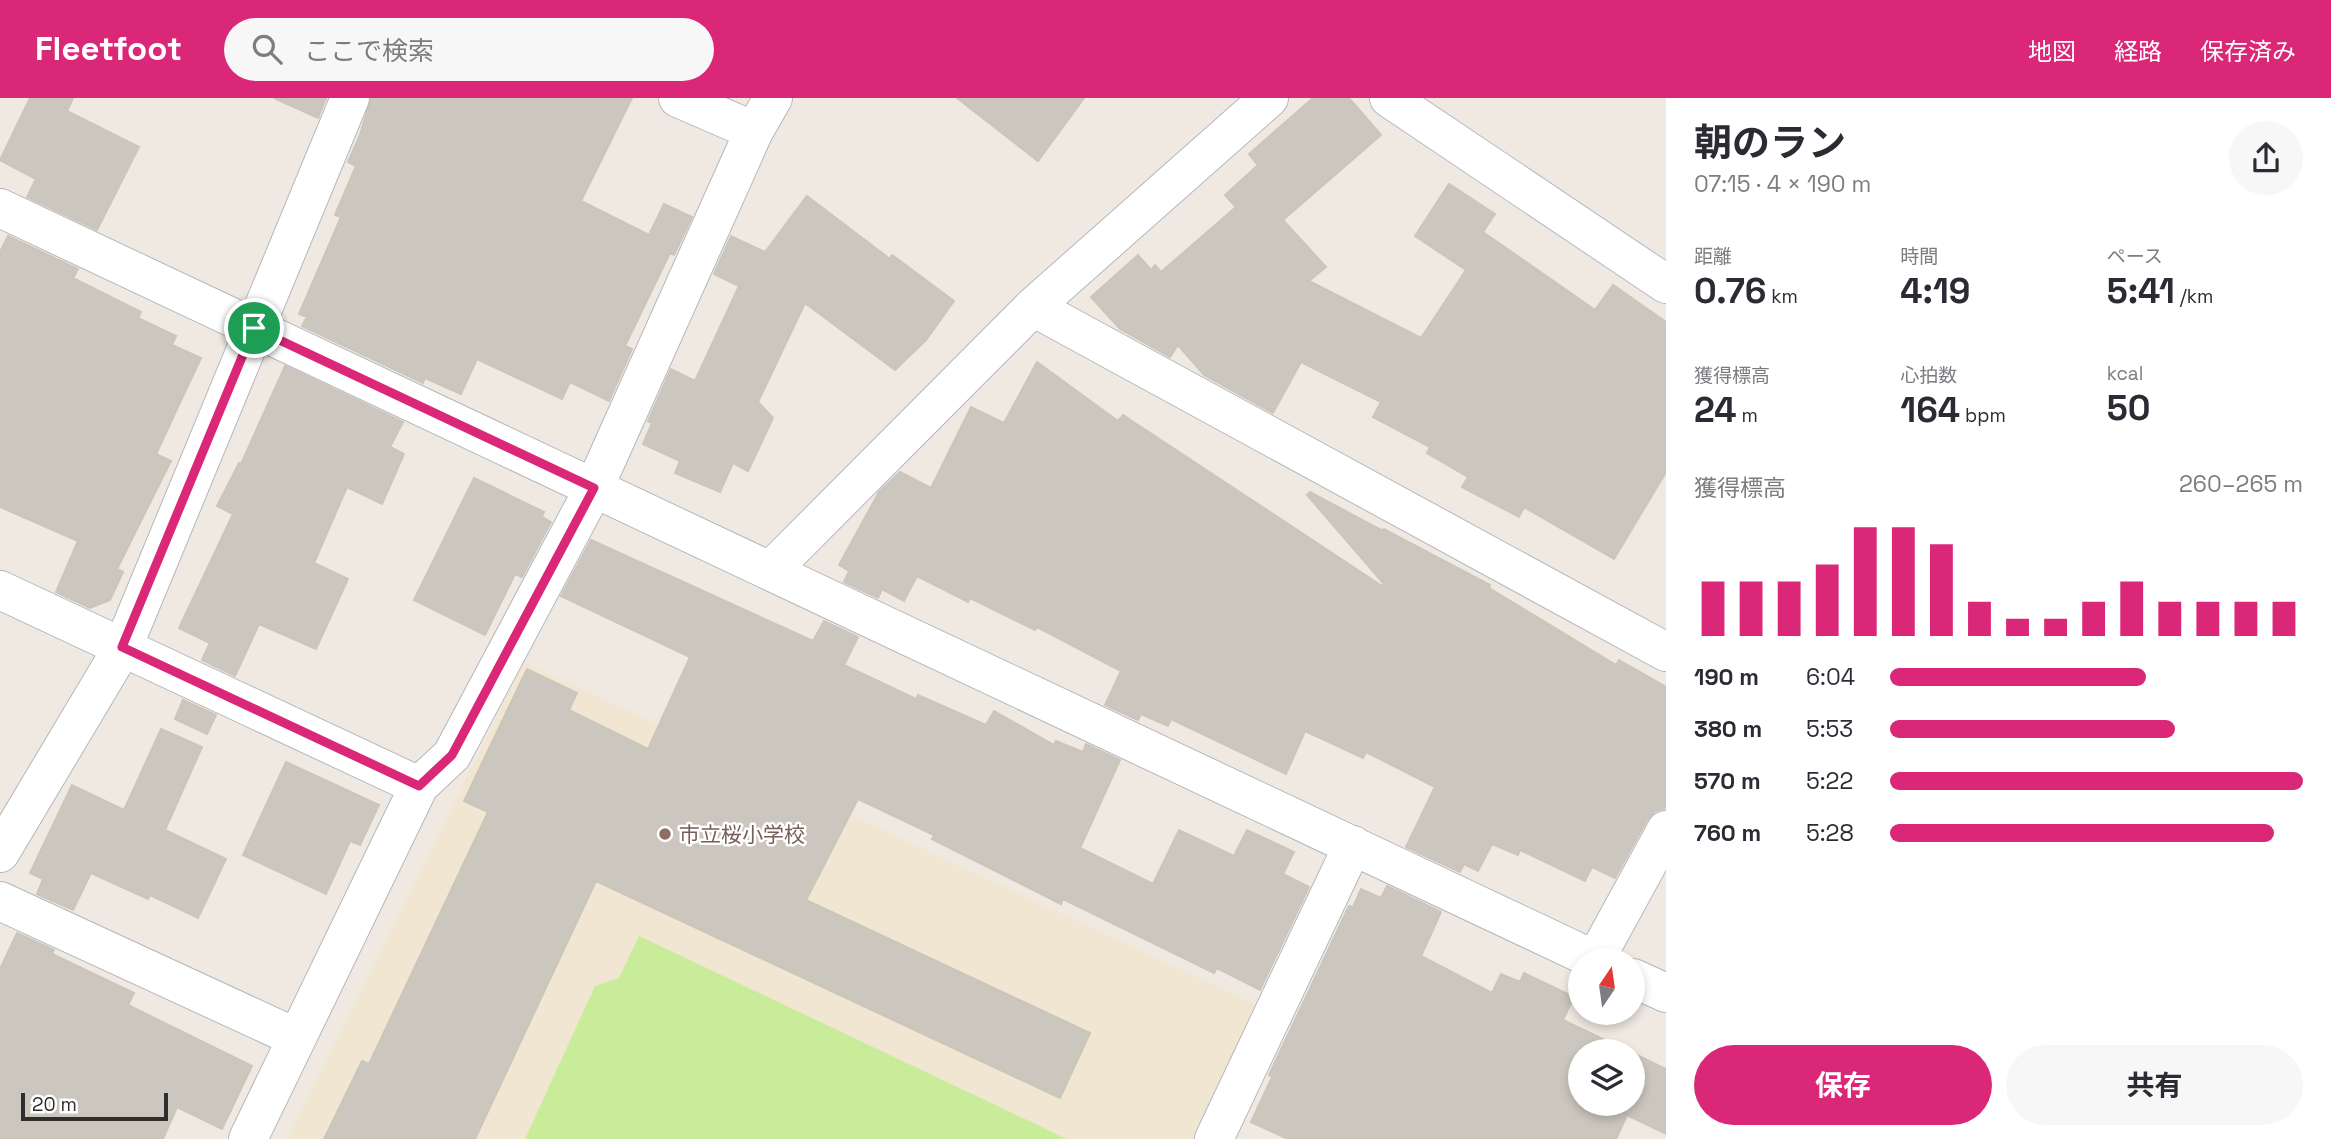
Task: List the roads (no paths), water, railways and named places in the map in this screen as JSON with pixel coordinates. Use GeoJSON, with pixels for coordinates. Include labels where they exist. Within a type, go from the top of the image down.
{"type":"FeatureCollection","features":[{"type":"Feature","properties":{"kind":"street"},"geometry":{"type":"LineString","coordinates":[[0,853],[122,647],[350,98]]}},
{"type":"Feature","properties":{"kind":"street"},"geometry":{"type":"LineString","coordinates":[[678,98],[754,131]]}},
{"type":"Feature","properties":{"kind":"street"},"geometry":{"type":"LineString","coordinates":[[248,1139],[419,786],[452,755],[594,488],[754,131],[773,98]]}},
{"type":"Feature","properties":{"kind":"street"},"geometry":{"type":"LineString","coordinates":[[770,571],[1032,307],[1269,98]]}},
{"type":"Feature","properties":{"kind":"street"},"geometry":{"type":"LineString","coordinates":[[1389,98],[1666,285]]}},
{"type":"Feature","properties":{"kind":"street"},"geometry":{"type":"LineString","coordinates":[[0,208],[1571,948]]}},
{"type":"Feature","properties":{"kind":"street"},"geometry":{"type":"LineString","coordinates":[[1032,307],[1666,652]]}},
{"type":"Feature","properties":{"kind":"street"},"geometry":{"type":"LineString","coordinates":[[0,590],[419,786]]}},
{"type":"Feature","properties":{"kind":"street"},"geometry":{"type":"LineString","coordinates":[[1602,948],[1666,830]]}},
{"type":"Feature","properties":{"kind":"street"},"geometry":{"type":"LineString","coordinates":[[1214,1139],[1353,845]]}},
{"type":"Feature","properties":{"kind":"street"},"geometry":{"type":"LineString","coordinates":[[0,901],[297,1038]]}},
{"type":"Feature","properties":{"kind":"street"},"geometry":{"type":"LineString","coordinates":[[1645,983],[1666,993]]}},
{"type":"Feature","properties":{"kind":"place","name":"市立桜小学校"},"geometry":{"type":"Point","coordinates":[665,834]}}]}
